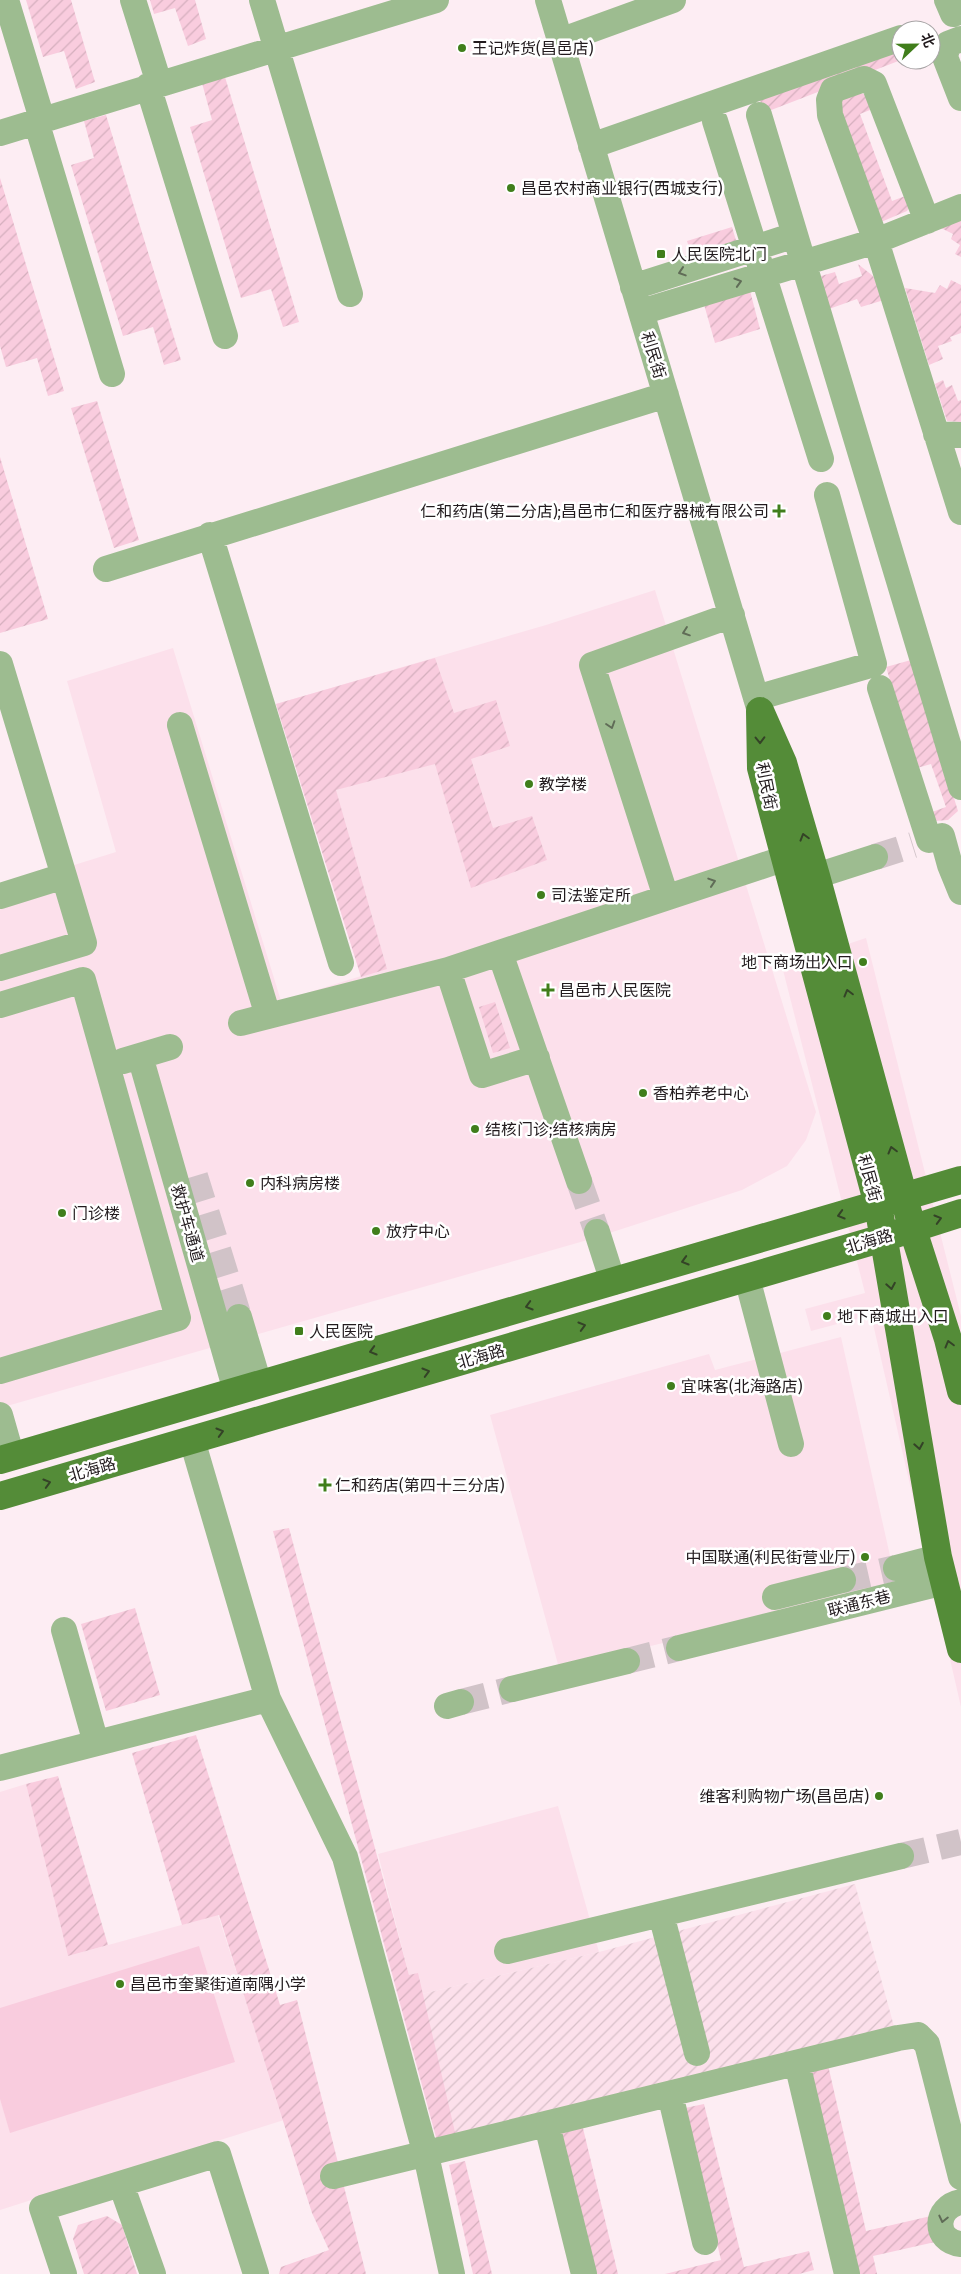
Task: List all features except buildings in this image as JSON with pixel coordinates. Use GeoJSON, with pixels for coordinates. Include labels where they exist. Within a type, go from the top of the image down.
{"type":"FeatureCollection","features":[{"type":"Feature","properties":{"kind":"main road","name":"利民街"},"geometry":{"type":"LineString","coordinates":[[758,705],[761,768],[783,859],[878,1205],[942,1570],[961,1649]]}},
{"type":"Feature","properties":{"kind":"main road","name":"利民街"},"geometry":{"type":"LineString","coordinates":[[758,705],[782,763],[816,876],[912,1227],[948,1339],[961,1391]]}},
{"type":"Feature","properties":{"kind":"main road","name":"北海路"},"geometry":{"type":"LineString","coordinates":[[6,1458],[961,1180]]}},
{"type":"Feature","properties":{"kind":"main road","name":"北海路"},"geometry":{"type":"LineString","coordinates":[[0,1496],[883,1238],[912,1227],[961,1213]]}},
{"type":"Feature","properties":{"kind":"street"},"geometry":{"type":"LineString","coordinates":[[6,0],[112,374]]}},
{"type":"Feature","properties":{"kind":"street"},"geometry":{"type":"LineString","coordinates":[[134,0],[154,85],[226,336]]}},
{"type":"Feature","properties":{"kind":"street"},"geometry":{"type":"LineString","coordinates":[[262,0],[350,294]]}},
{"type":"Feature","properties":{"kind":"street"},"geometry":{"type":"LineString","coordinates":[[0,133],[276,48],[389,7],[436,0]]}},
{"type":"Feature","properties":{"kind":"street","name":"利民街"},"geometry":{"type":"LineString","coordinates":[[548,0],[758,705]]}},
{"type":"Feature","properties":{"kind":"street"},"geometry":{"type":"LineString","coordinates":[[560,41],[673,0]]}},
{"type":"Feature","properties":{"kind":"street"},"geometry":{"type":"LineString","coordinates":[[947,0],[953,14],[961,11]]}},
{"type":"Feature","properties":{"kind":"street"},"geometry":{"type":"LineString","coordinates":[[961,39],[948,44],[945,57],[961,98]]}},
{"type":"Feature","properties":{"kind":"street"},"geometry":{"type":"LineString","coordinates":[[591,146],[891,41]]}},
{"type":"Feature","properties":{"kind":"street"},"geometry":{"type":"LineString","coordinates":[[927,220],[874,84],[864,78],[833,90],[829,100],[830,115],[949,434],[961,512]]}},
{"type":"Feature","properties":{"kind":"street"},"geometry":{"type":"LineString","coordinates":[[759,115],[961,787]]}},
{"type":"Feature","properties":{"kind":"street"},"geometry":{"type":"LineString","coordinates":[[715,121],[821,459]]}},
{"type":"Feature","properties":{"kind":"street"},"geometry":{"type":"LineString","coordinates":[[641,312],[876,241],[961,207]]}},
{"type":"Feature","properties":{"kind":"street"},"geometry":{"type":"LineString","coordinates":[[633,287],[795,235]]}},
{"type":"Feature","properties":{"kind":"street"},"geometry":{"type":"LineString","coordinates":[[106,569],[210,535],[666,395]]}},
{"type":"Feature","properties":{"kind":"street"},"geometry":{"type":"LineString","coordinates":[[758,705],[874,664],[826,495]]}},
{"type":"Feature","properties":{"kind":"street"},"geometry":{"type":"LineString","coordinates":[[210,535],[341,963]]}},
{"type":"Feature","properties":{"kind":"street"},"geometry":{"type":"LineString","coordinates":[[666,897],[592,665],[732,616]]}},
{"type":"Feature","properties":{"kind":"street"},"geometry":{"type":"LineString","coordinates":[[0,664],[84,943],[0,968]]}},
{"type":"Feature","properties":{"kind":"street"},"geometry":{"type":"LineString","coordinates":[[880,688],[936,838],[961,892]]}},
{"type":"Feature","properties":{"kind":"street"},"geometry":{"type":"LineString","coordinates":[[180,725],[268,1016]]}},
{"type":"Feature","properties":{"kind":"street"},"geometry":{"type":"LineString","coordinates":[[816,876],[875,857]]}},
{"type":"Feature","properties":{"kind":"street"},"geometry":{"type":"LineString","coordinates":[[241,1023],[448,970],[783,859]]}},
{"type":"Feature","properties":{"kind":"street"},"geometry":{"type":"LineString","coordinates":[[0,896],[64,876]]}},
{"type":"Feature","properties":{"kind":"street"},"geometry":{"type":"LineString","coordinates":[[500,952],[580,1181]]}},
{"type":"Feature","properties":{"kind":"street"},"geometry":{"type":"LineString","coordinates":[[448,970],[482,1075],[536,1058]]}},
{"type":"Feature","properties":{"kind":"street"},"geometry":{"type":"LineString","coordinates":[[0,1005],[83,980],[178,1318],[0,1371]]}},
{"type":"Feature","properties":{"kind":"street"},"geometry":{"type":"LineString","coordinates":[[108,1065],[170,1047]]}},
{"type":"Feature","properties":{"kind":"street","name":"救护车通道"},"geometry":{"type":"LineString","coordinates":[[140,1056],[248,1388]]}},
{"type":"Feature","properties":{"kind":"street"},"geometry":{"type":"LineString","coordinates":[[597,1232],[613,1282]]}},
{"type":"Feature","properties":{"kind":"street"},"geometry":{"type":"LineString","coordinates":[[747,1278],[791,1444]]}},
{"type":"Feature","properties":{"kind":"street"},"geometry":{"type":"LineString","coordinates":[[239,1317],[248,1388]]}},
{"type":"Feature","properties":{"kind":"street"},"geometry":{"type":"LineString","coordinates":[[0,1414],[6,1458]]}},
{"type":"Feature","properties":{"kind":"street"},"geometry":{"type":"LineString","coordinates":[[192,1440],[268,1699],[344,1857],[426,2155],[452,2274]]}},
{"type":"Feature","properties":{"kind":"street"},"geometry":{"type":"LineString","coordinates":[[896,1568],[942,1570]]}},
{"type":"Feature","properties":{"kind":"street","name":"联通东巷"},"geometry":{"type":"LineString","coordinates":[[679,1648],[773,1625],[942,1570]]}},
{"type":"Feature","properties":{"kind":"street"},"geometry":{"type":"LineString","coordinates":[[775,1597],[843,1580]]}},
{"type":"Feature","properties":{"kind":"street"},"geometry":{"type":"LineString","coordinates":[[64,1630],[96,1744]]}},
{"type":"Feature","properties":{"kind":"street"},"geometry":{"type":"LineString","coordinates":[[512,1689],[627,1661]]}},
{"type":"Feature","properties":{"kind":"street"},"geometry":{"type":"LineString","coordinates":[[0,1768],[268,1699]]}},
{"type":"Feature","properties":{"kind":"street"},"geometry":{"type":"LineString","coordinates":[[507,1951],[902,1856]]}},
{"type":"Feature","properties":{"kind":"street"},"geometry":{"type":"LineString","coordinates":[[660,1914],[697,2053]]}},
{"type":"Feature","properties":{"kind":"street"},"geometry":{"type":"LineString","coordinates":[[333,2176],[426,2155],[898,2038],[918,2035],[927,2044],[961,2177]]}},
{"type":"Feature","properties":{"kind":"street"},"geometry":{"type":"LineString","coordinates":[[797,2063],[847,2274]]}},
{"type":"Feature","properties":{"kind":"street"},"geometry":{"type":"LineString","coordinates":[[670,2094],[705,2242]]}},
{"type":"Feature","properties":{"kind":"street"},"geometry":{"type":"LineString","coordinates":[[547,2125],[584,2274]]}},
{"type":"Feature","properties":{"kind":"street"},"geometry":{"type":"LineString","coordinates":[[64,2274],[42,2208],[218,2154],[256,2274]]}},
{"type":"Feature","properties":{"kind":"street"},"geometry":{"type":"LineString","coordinates":[[121,2184],[152,2274]]}},
{"type":"Feature","properties":{"kind":"street"},"geometry":{"type":"LineString","coordinates":[[961,2202],[954,2204],[943,2212],[940,2226],[946,2238],[961,2244]]}},
{"type":"Feature","properties":{"kind":"shaded area"},"geometry":{"type":"Polygon","coordinates":[[[26,0],[71,0],[95,82],[76,89],[64,51],[43,57],[26,0]]]}},
{"type":"Feature","properties":{"kind":"shaded area"},"geometry":{"type":"Polygon","coordinates":[[[150,0],[195,0],[206,39],[188,46],[175,8],[154,14],[150,0]]]}},
{"type":"Feature","properties":{"kind":"shaded area"},"geometry":{"type":"Polygon","coordinates":[[[891,50],[891,64],[766,112],[758,97],[891,50]]]}},
{"type":"Feature","properties":{"kind":"shaded area"},"geometry":{"type":"Polygon","coordinates":[[[225,77],[299,322],[283,327],[271,289],[241,298],[190,127],[212,120],[202,83],[225,77]]]}},
{"type":"Feature","properties":{"kind":"shaded area"},"geometry":{"type":"Polygon","coordinates":[[[858,92],[869,96],[875,108],[860,114],[892,201],[908,195],[911,204],[907,211],[881,222],[835,109],[840,99],[858,92]]]}},
{"type":"Feature","properties":{"kind":"shaded area"},"geometry":{"type":"Polygon","coordinates":[[[106,115],[181,360],[164,365],[153,327],[123,336],[71,165],[94,158],[84,121],[106,115]]]}},
{"type":"Feature","properties":{"kind":"shaded area"},"geometry":{"type":"Polygon","coordinates":[[[0,178],[64,391],[48,396],[37,358],[6,367],[0,346],[0,178]]]}},
{"type":"Feature","properties":{"kind":"shaded area"},"geometry":{"type":"Polygon","coordinates":[[[961,218],[961,257],[955,254],[960,245],[951,239],[953,234],[939,227],[961,218]]]}},
{"type":"Feature","properties":{"kind":"shaded area"},"geometry":{"type":"Polygon","coordinates":[[[732,227],[738,247],[693,261],[687,241],[732,227]]]}},
{"type":"Feature","properties":{"kind":"shaded area"},"geometry":{"type":"Polygon","coordinates":[[[858,264],[873,276],[884,300],[861,307],[857,299],[829,309],[821,276],[835,272],[839,284],[862,276],[858,264]]]}},
{"type":"Feature","properties":{"kind":"shaded area"},"geometry":{"type":"Polygon","coordinates":[[[951,280],[961,285],[961,333],[950,337],[952,341],[938,346],[943,359],[929,365],[905,288],[935,293],[940,285],[947,289],[951,280]]]}},
{"type":"Feature","properties":{"kind":"shaded area"},"geometry":{"type":"Polygon","coordinates":[[[749,287],[760,329],[715,343],[703,301],[749,287]]]}},
{"type":"Feature","properties":{"kind":"shaded area"},"geometry":{"type":"Polygon","coordinates":[[[943,380],[946,388],[952,385],[958,401],[961,400],[961,422],[947,421],[935,384],[943,380]]]}},
{"type":"Feature","properties":{"kind":"shaded area"},"geometry":{"type":"Polygon","coordinates":[[[97,401],[139,540],[114,548],[71,408],[97,401]]]}},
{"type":"Feature","properties":{"kind":"shaded area"},"geometry":{"type":"Polygon","coordinates":[[[0,457],[48,619],[0,633],[0,457]]]}},
{"type":"Feature","properties":{"kind":"shaded area","name":"昌邑市人民医院"},"geometry":{"type":"Polygon","coordinates":[[[655,590],[816,1112],[806,1140],[787,1166],[742,1190],[591,1239],[0,1408],[0,888],[116,852],[67,681],[173,648],[281,1001],[361,976],[276,704],[546,625],[655,590]]]}},
{"type":"Feature","properties":{"kind":"shaded area"},"geometry":{"type":"Polygon","coordinates":[[[435,658],[454,713],[496,700],[510,746],[471,759],[493,828],[532,816],[547,860],[471,888],[435,764],[336,790],[387,969],[361,977],[276,704],[435,658]]]}},
{"type":"Feature","properties":{"kind":"shaded area"},"geometry":{"type":"Polygon","coordinates":[[[911,660],[958,811],[948,820],[935,821],[932,812],[946,807],[931,764],[917,768],[886,667],[911,660]]]}},
{"type":"Feature","properties":{"kind":"shaded area"},"geometry":{"type":"Polygon","coordinates":[[[866,938],[961,1316],[961,1707],[871,1315],[811,1331],[805,1309],[865,1293],[782,966],[866,938]]]}},
{"type":"Feature","properties":{"kind":"shaded area"},"geometry":{"type":"Polygon","coordinates":[[[495,1002],[510,1048],[493,1053],[479,1007],[495,1002]]]}},
{"type":"Feature","properties":{"kind":"shaded area"},"geometry":{"type":"Polygon","coordinates":[[[841,1337],[897,1587],[559,1668],[490,1415],[709,1354],[715,1370],[841,1337]]]}},
{"type":"Feature","properties":{"kind":"shaded area"},"geometry":{"type":"Polygon","coordinates":[[[289,1528],[409,1975],[418,1973],[456,2136],[437,2141],[273,1531],[289,1528]]]}},
{"type":"Feature","properties":{"kind":"shaded area"},"geometry":{"type":"Polygon","coordinates":[[[135,1608],[160,1695],[106,1711],[81,1624],[135,1608]]]}},
{"type":"Feature","properties":{"kind":"shaded area"},"geometry":{"type":"Polygon","coordinates":[[[196,1735],[280,2005],[297,2000],[366,2274],[279,2274],[281,2267],[329,2250],[312,2213],[219,1915],[182,1925],[132,1753],[196,1735]]]}},
{"type":"Feature","properties":{"kind":"shaded area"},"geometry":{"type":"Polygon","coordinates":[[[58,1776],[108,1945],[68,1956],[26,1784],[58,1776]]]}},
{"type":"Feature","properties":{"kind":"shaded area","name":"昌邑市奎聚街道南隅小学"},"geometry":{"type":"Polygon","coordinates":[[[26,1784],[68,1956],[218,1915],[284,2120],[0,2210],[0,1792],[26,1784]]]}},
{"type":"Feature","properties":{"kind":"shaded area"},"geometry":{"type":"Polygon","coordinates":[[[558,1806],[599,1952],[422,1994],[409,1975],[378,1854],[558,1806]]]}},
{"type":"Feature","properties":{"kind":"shaded area"},"geometry":{"type":"Polygon","coordinates":[[[855,1884],[895,2030],[456,2136],[422,1994],[599,1952],[855,1884]]]}},
{"type":"Feature","properties":{"kind":"shaded area"},"geometry":{"type":"Polygon","coordinates":[[[199,1946],[235,2062],[10,2133],[0,2099],[0,2008],[199,1946]]]}},
{"type":"Feature","properties":{"kind":"shaded area"},"geometry":{"type":"Polygon","coordinates":[[[828,2065],[866,2231],[931,2216],[935,2242],[873,2256],[877,2274],[853,2274],[805,2071],[828,2065]]]}},
{"type":"Feature","properties":{"kind":"shaded area"},"geometry":{"type":"Polygon","coordinates":[[[704,2104],[744,2267],[809,2251],[814,2270],[799,2274],[665,2274],[721,2260],[685,2108],[704,2104]]]}},
{"type":"Feature","properties":{"kind":"shaded area"},"geometry":{"type":"Polygon","coordinates":[[[582,2124],[618,2274],[591,2274],[557,2130],[582,2124]]]}},
{"type":"Feature","properties":{"kind":"shaded area"},"geometry":{"type":"Polygon","coordinates":[[[465,2161],[492,2274],[473,2274],[449,2165],[465,2161]]]}},
{"type":"Feature","properties":{"kind":"shaded area"},"geometry":{"type":"Polygon","coordinates":[[[107,2216],[122,2225],[137,2274],[84,2274],[73,2239],[78,2225],[107,2216]]]}},
{"type":"Feature","properties":{"kind":"tunnel"},"geometry":{"type":"LineString","coordinates":[[875,857],[913,845]]}},
{"type":"Feature","properties":{"kind":"tunnel"},"geometry":{"type":"LineString","coordinates":[[195,1176],[239,1317]]}},
{"type":"Feature","properties":{"kind":"tunnel"},"geometry":{"type":"LineString","coordinates":[[579,1181],[597,1232]]}},
{"type":"Feature","properties":{"kind":"tunnel"},"geometry":{"type":"LineString","coordinates":[[843,1580],[896,1568]]}},
{"type":"Feature","properties":{"kind":"tunnel"},"geometry":{"type":"LineString","coordinates":[[627,1661],[679,1648]]}},
{"type":"Feature","properties":{"kind":"tunnel"},"geometry":{"type":"LineString","coordinates":[[461,1702],[512,1689]]}},
{"type":"Feature","properties":{"kind":"tunnel"},"geometry":{"type":"LineString","coordinates":[[901,1856],[961,1842]]}},
{"type":"Feature","properties":{"kind":"place","name":"王记炸货(昌邑店)"},"geometry":{"type":"Point","coordinates":[462,48]}},
{"type":"Feature","properties":{"kind":"place","name":"昌邑农村商业银行(西城支行)"},"geometry":{"type":"Point","coordinates":[511,188]}},
{"type":"Feature","properties":{"kind":"place","name":"人民医院北门"},"geometry":{"type":"Point","coordinates":[661,254]}},
{"type":"Feature","properties":{"kind":"place","name":"仁和药店(第二分店);昌邑市仁和医疗器械有限公司"},"geometry":{"type":"Point","coordinates":[779,511]}},
{"type":"Feature","properties":{"kind":"place","name":"教学楼"},"geometry":{"type":"Point","coordinates":[529,784]}},
{"type":"Feature","properties":{"kind":"place","name":"司法鉴定所"},"geometry":{"type":"Point","coordinates":[541,895]}},
{"type":"Feature","properties":{"kind":"place","name":"地下商场出入口"},"geometry":{"type":"Point","coordinates":[863,962]}},
{"type":"Feature","properties":{"kind":"place","name":"昌邑市人民医院"},"geometry":{"type":"Point","coordinates":[548,990]}},
{"type":"Feature","properties":{"kind":"place","name":"香柏养老中心"},"geometry":{"type":"Point","coordinates":[643,1093]}},
{"type":"Feature","properties":{"kind":"place","name":"结核门诊;结核病房"},"geometry":{"type":"Point","coordinates":[475,1129]}},
{"type":"Feature","properties":{"kind":"place","name":"内科病房楼"},"geometry":{"type":"Point","coordinates":[250,1183]}},
{"type":"Feature","properties":{"kind":"place","name":"门诊楼"},"geometry":{"type":"Point","coordinates":[62,1213]}},
{"type":"Feature","properties":{"kind":"place","name":"放疗中心"},"geometry":{"type":"Point","coordinates":[376,1231]}},
{"type":"Feature","properties":{"kind":"place","name":"地下商城出入口"},"geometry":{"type":"Point","coordinates":[827,1316]}},
{"type":"Feature","properties":{"kind":"place","name":"人民医院"},"geometry":{"type":"Point","coordinates":[299,1331]}},
{"type":"Feature","properties":{"kind":"place","name":"宜味客(北海路店)"},"geometry":{"type":"Point","coordinates":[671,1386]}},
{"type":"Feature","properties":{"kind":"place","name":"仁和药店(第四十三分店)"},"geometry":{"type":"Point","coordinates":[325,1485]}},
{"type":"Feature","properties":{"kind":"place","name":"中国联通(利民街营业厅)"},"geometry":{"type":"Point","coordinates":[865,1557]}},
{"type":"Feature","properties":{"kind":"place","name":"维客利购物广场(昌邑店)"},"geometry":{"type":"Point","coordinates":[879,1796]}},
{"type":"Feature","properties":{"kind":"place","name":"昌邑市奎聚街道南隅小学"},"geometry":{"type":"Point","coordinates":[120,1984]}}]}
